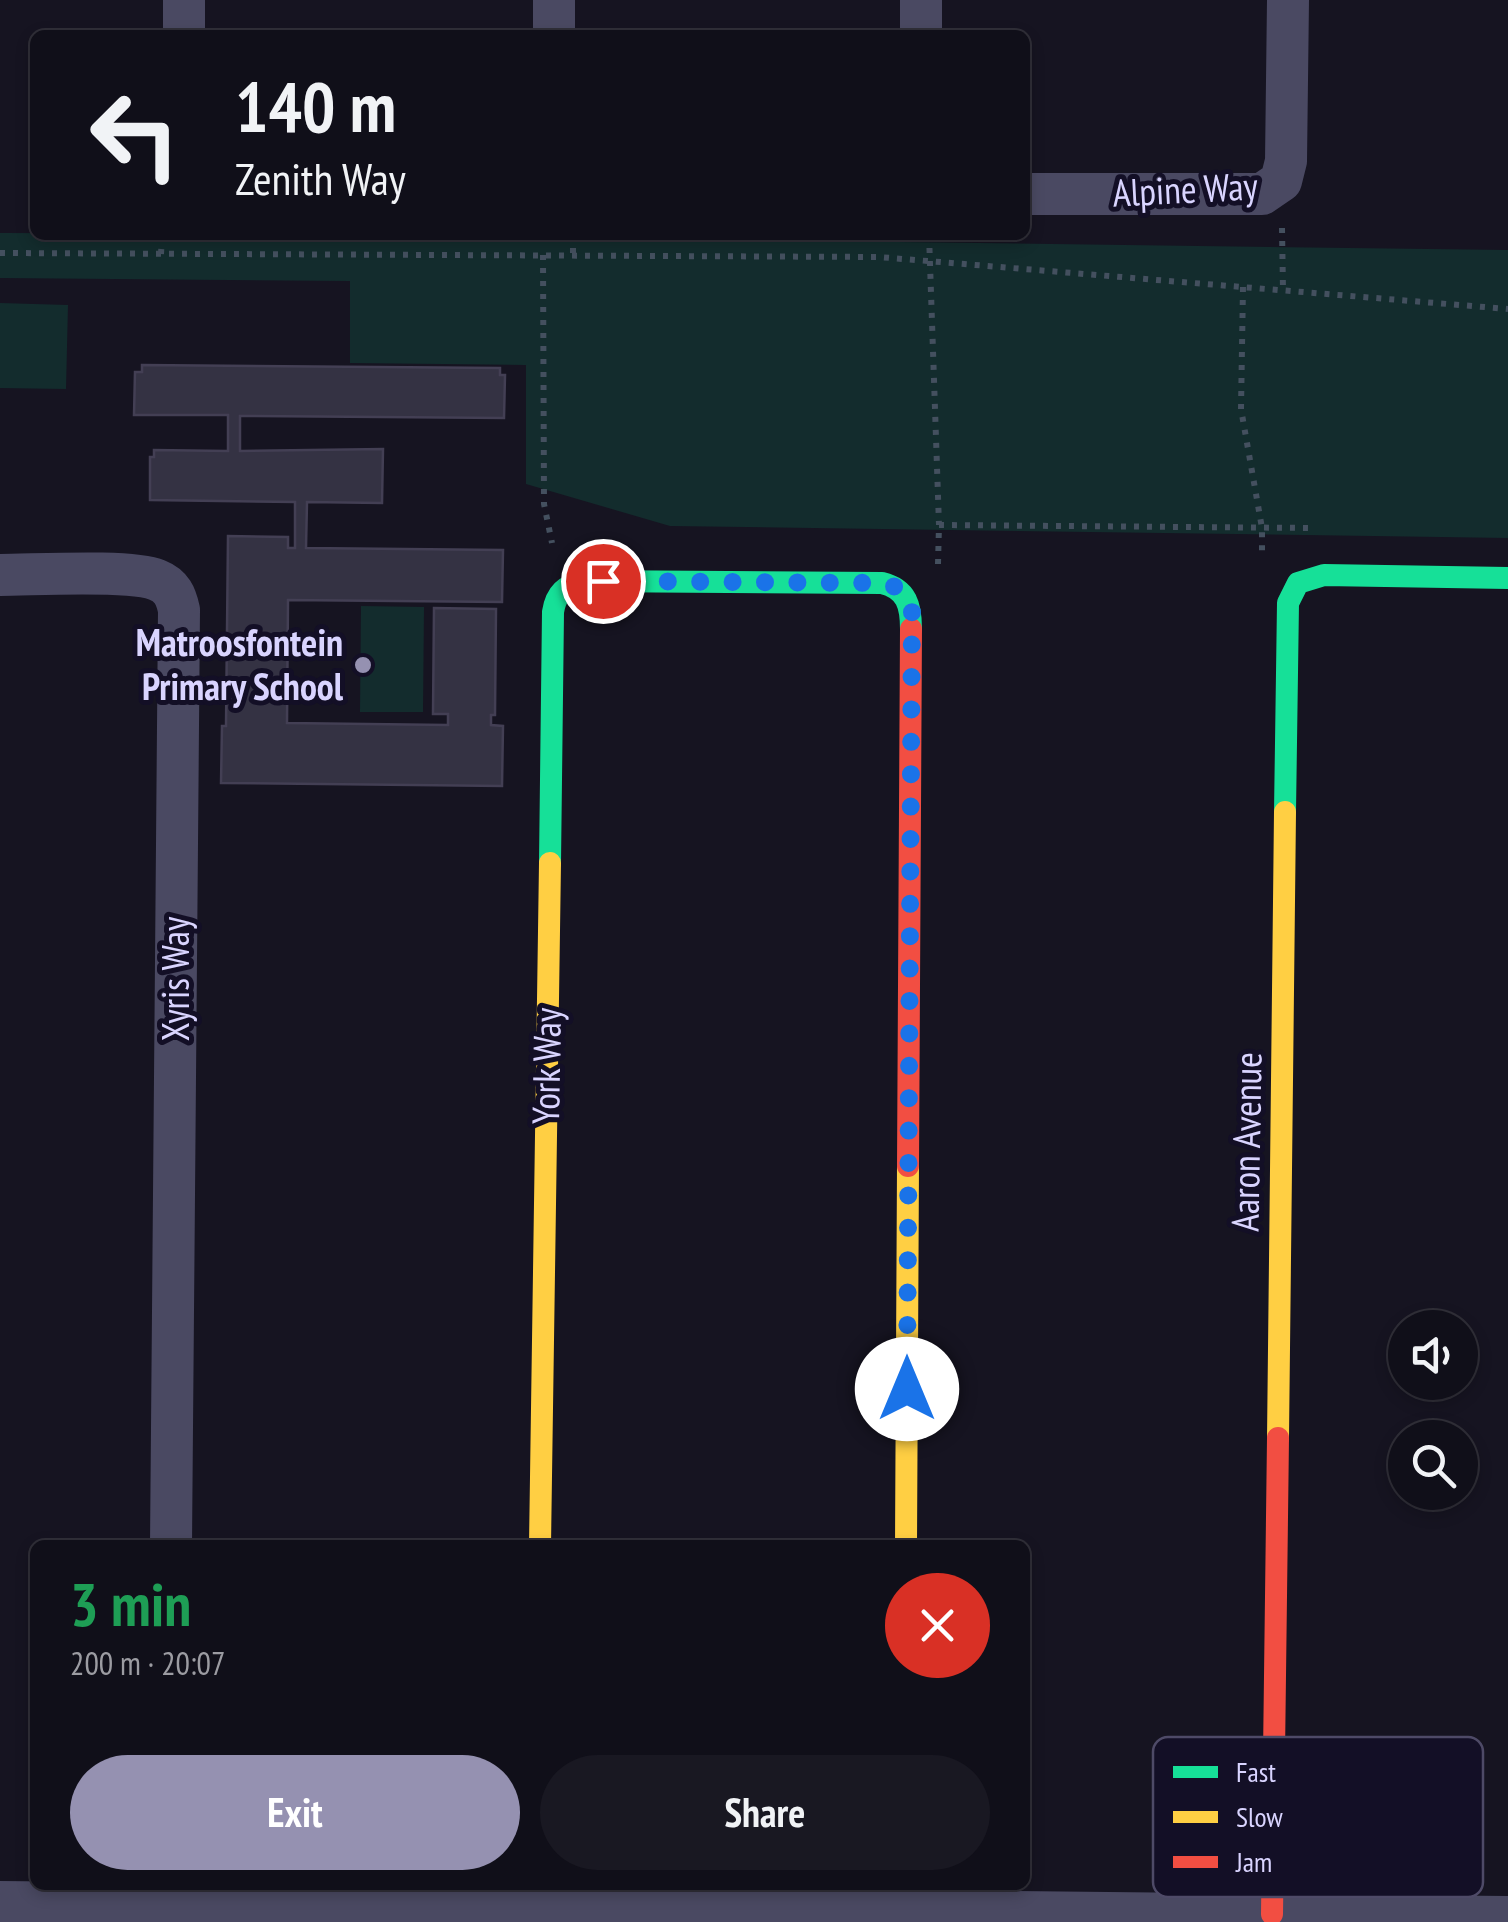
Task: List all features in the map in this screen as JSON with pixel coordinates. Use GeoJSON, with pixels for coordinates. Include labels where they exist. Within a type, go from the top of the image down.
{"type":"FeatureCollection","features":[{"type":"Feature","properties":{"kind":"street"},"geometry":{"type":"LineString","coordinates":[[184,0],[184,30]]}},
{"type":"Feature","properties":{"kind":"street"},"geometry":{"type":"LineString","coordinates":[[554,0],[554,30]]}},
{"type":"Feature","properties":{"kind":"street"},"geometry":{"type":"LineString","coordinates":[[921,0],[921,30]]}},
{"type":"Feature","properties":{"kind":"street","name":"Alpine Way"},"geometry":{"type":"LineString","coordinates":[[1030,194],[1262,194],[1281,181],[1286,160],[1288,0]]}},
{"type":"Feature","properties":{"kind":"street","name":"Xyris Way"},"geometry":{"type":"LineString","coordinates":[[0,574],[140,576],[170,587],[177,597],[171,1540]]}},
{"type":"Feature","properties":{"kind":"street","name":"Aaron Avenue"},"geometry":{"type":"LineString","coordinates":[[1274,1737],[1288,604],[1298,583],[1324,575],[1508,578]]}},
{"type":"Feature","properties":{"kind":"street","name":"York Way"},"geometry":{"type":"LineString","coordinates":[[540,1540],[552,612],[554,598],[561,589],[584,581],[882,583],[893,584],[901,591],[912,610],[906,1540]]}},
{"type":"Feature","properties":{"kind":"street"},"geometry":{"type":"LineString","coordinates":[[0,1902],[168,1894],[904,1898],[1272,1914],[1508,1917]]}},
{"type":"Feature","properties":{"kind":"street","name":"Aaron Avenue"},"geometry":{"type":"LineString","coordinates":[[1272,1897],[1272,1914]]}},
{"type":"Feature","properties":{"kind":"path"},"geometry":{"type":"LineString","coordinates":[[1281,181],[1283,290]]}},
{"type":"Feature","properties":{"kind":"path"},"geometry":{"type":"LineString","coordinates":[[162,240],[162,254]]}},
{"type":"Feature","properties":{"kind":"path"},"geometry":{"type":"LineString","coordinates":[[573,240],[573,255]]}},
{"type":"Feature","properties":{"kind":"path"},"geometry":{"type":"LineString","coordinates":[[929,240],[938,574]]}},
{"type":"Feature","properties":{"kind":"path"},"geometry":{"type":"LineString","coordinates":[[0,252],[879,257],[1508,309]]}},
{"type":"Feature","properties":{"kind":"path"},"geometry":{"type":"LineString","coordinates":[[543,255],[544,504]]}},
{"type":"Feature","properties":{"kind":"path"},"geometry":{"type":"LineString","coordinates":[[1243,287],[1241,409],[1262,528]]}},
{"type":"Feature","properties":{"kind":"path"},"geometry":{"type":"LineString","coordinates":[[939,525],[1318,528]]}},
{"type":"Feature","properties":{"kind":"green space"},"geometry":{"type":"Polygon","coordinates":[[[0,233],[30,233],[30,240],[741,240],[1508,250],[1508,538],[670,526],[526,484],[526,365],[350,363],[350,281],[0,278],[0,233]]]}},
{"type":"Feature","properties":{"kind":"green space"},"geometry":{"type":"Polygon","coordinates":[[[0,303],[68,305],[66,389],[0,388],[0,303]]]}},
{"type":"Feature","properties":{"kind":"green space"},"geometry":{"type":"Polygon","coordinates":[[[361,606],[424,607],[423,712],[360,712],[361,606]]]}},
{"type":"Feature","properties":{"kind":"building"},"geometry":{"type":"Polygon","coordinates":[[[142,365],[500,368],[500,375],[505,375],[504,418],[240,416],[240,451],[383,449],[382,503],[307,502],[306,548],[503,550],[502,602],[288,600],[287,723],[448,725],[448,714],[433,714],[434,608],[496,609],[495,715],[491,715],[491,725],[503,726],[502,786],[221,783],[222,726],[226,726],[228,536],[288,537],[288,548],[295,548],[295,502],[150,500],[150,457],[154,457],[154,450],[228,451],[228,415],[134,415],[135,372],[142,372],[142,365]]]}},
{"type":"Feature","properties":{"kind":"traffic: fast"},"geometry":{"type":"LineString","coordinates":[[1285,812],[1288,603],[1298,583],[1324,575],[1508,578]]}},
{"type":"Feature","properties":{"kind":"traffic: fast"},"geometry":{"type":"LineString","coordinates":[[550,863],[553,612],[556,600],[567,588],[584,581],[882,583],[897,589],[906,600],[911,629]]}},
{"type":"Feature","properties":{"kind":"traffic: slow"},"geometry":{"type":"LineString","coordinates":[[1278,1438],[1285,812]]}},
{"type":"Feature","properties":{"kind":"traffic: slow"},"geometry":{"type":"LineString","coordinates":[[540,1540],[550,863]]}},
{"type":"Feature","properties":{"kind":"traffic: slow"},"geometry":{"type":"LineString","coordinates":[[906,1540],[908,1166]]}},
{"type":"Feature","properties":{"kind":"traffic: jam"},"geometry":{"type":"LineString","coordinates":[[908,1166],[911,629]]}},
{"type":"Feature","properties":{"kind":"traffic: jam"},"geometry":{"type":"LineString","coordinates":[[1274,1737],[1278,1438]]}},
{"type":"Feature","properties":{"kind":"traffic: jam"},"geometry":{"type":"LineString","coordinates":[[1272,1897],[1272,1914]]}},
{"type":"Feature","properties":{"kind":"place","name":"Matroosfontein Primary School"},"geometry":{"type":"Point","coordinates":[363,665]}},
{"type":"Feature","properties":{"kind":"route"},"geometry":{"type":"LineString","coordinates":[[603,581],[893,584],[912,610],[907,1389]]}}]}
